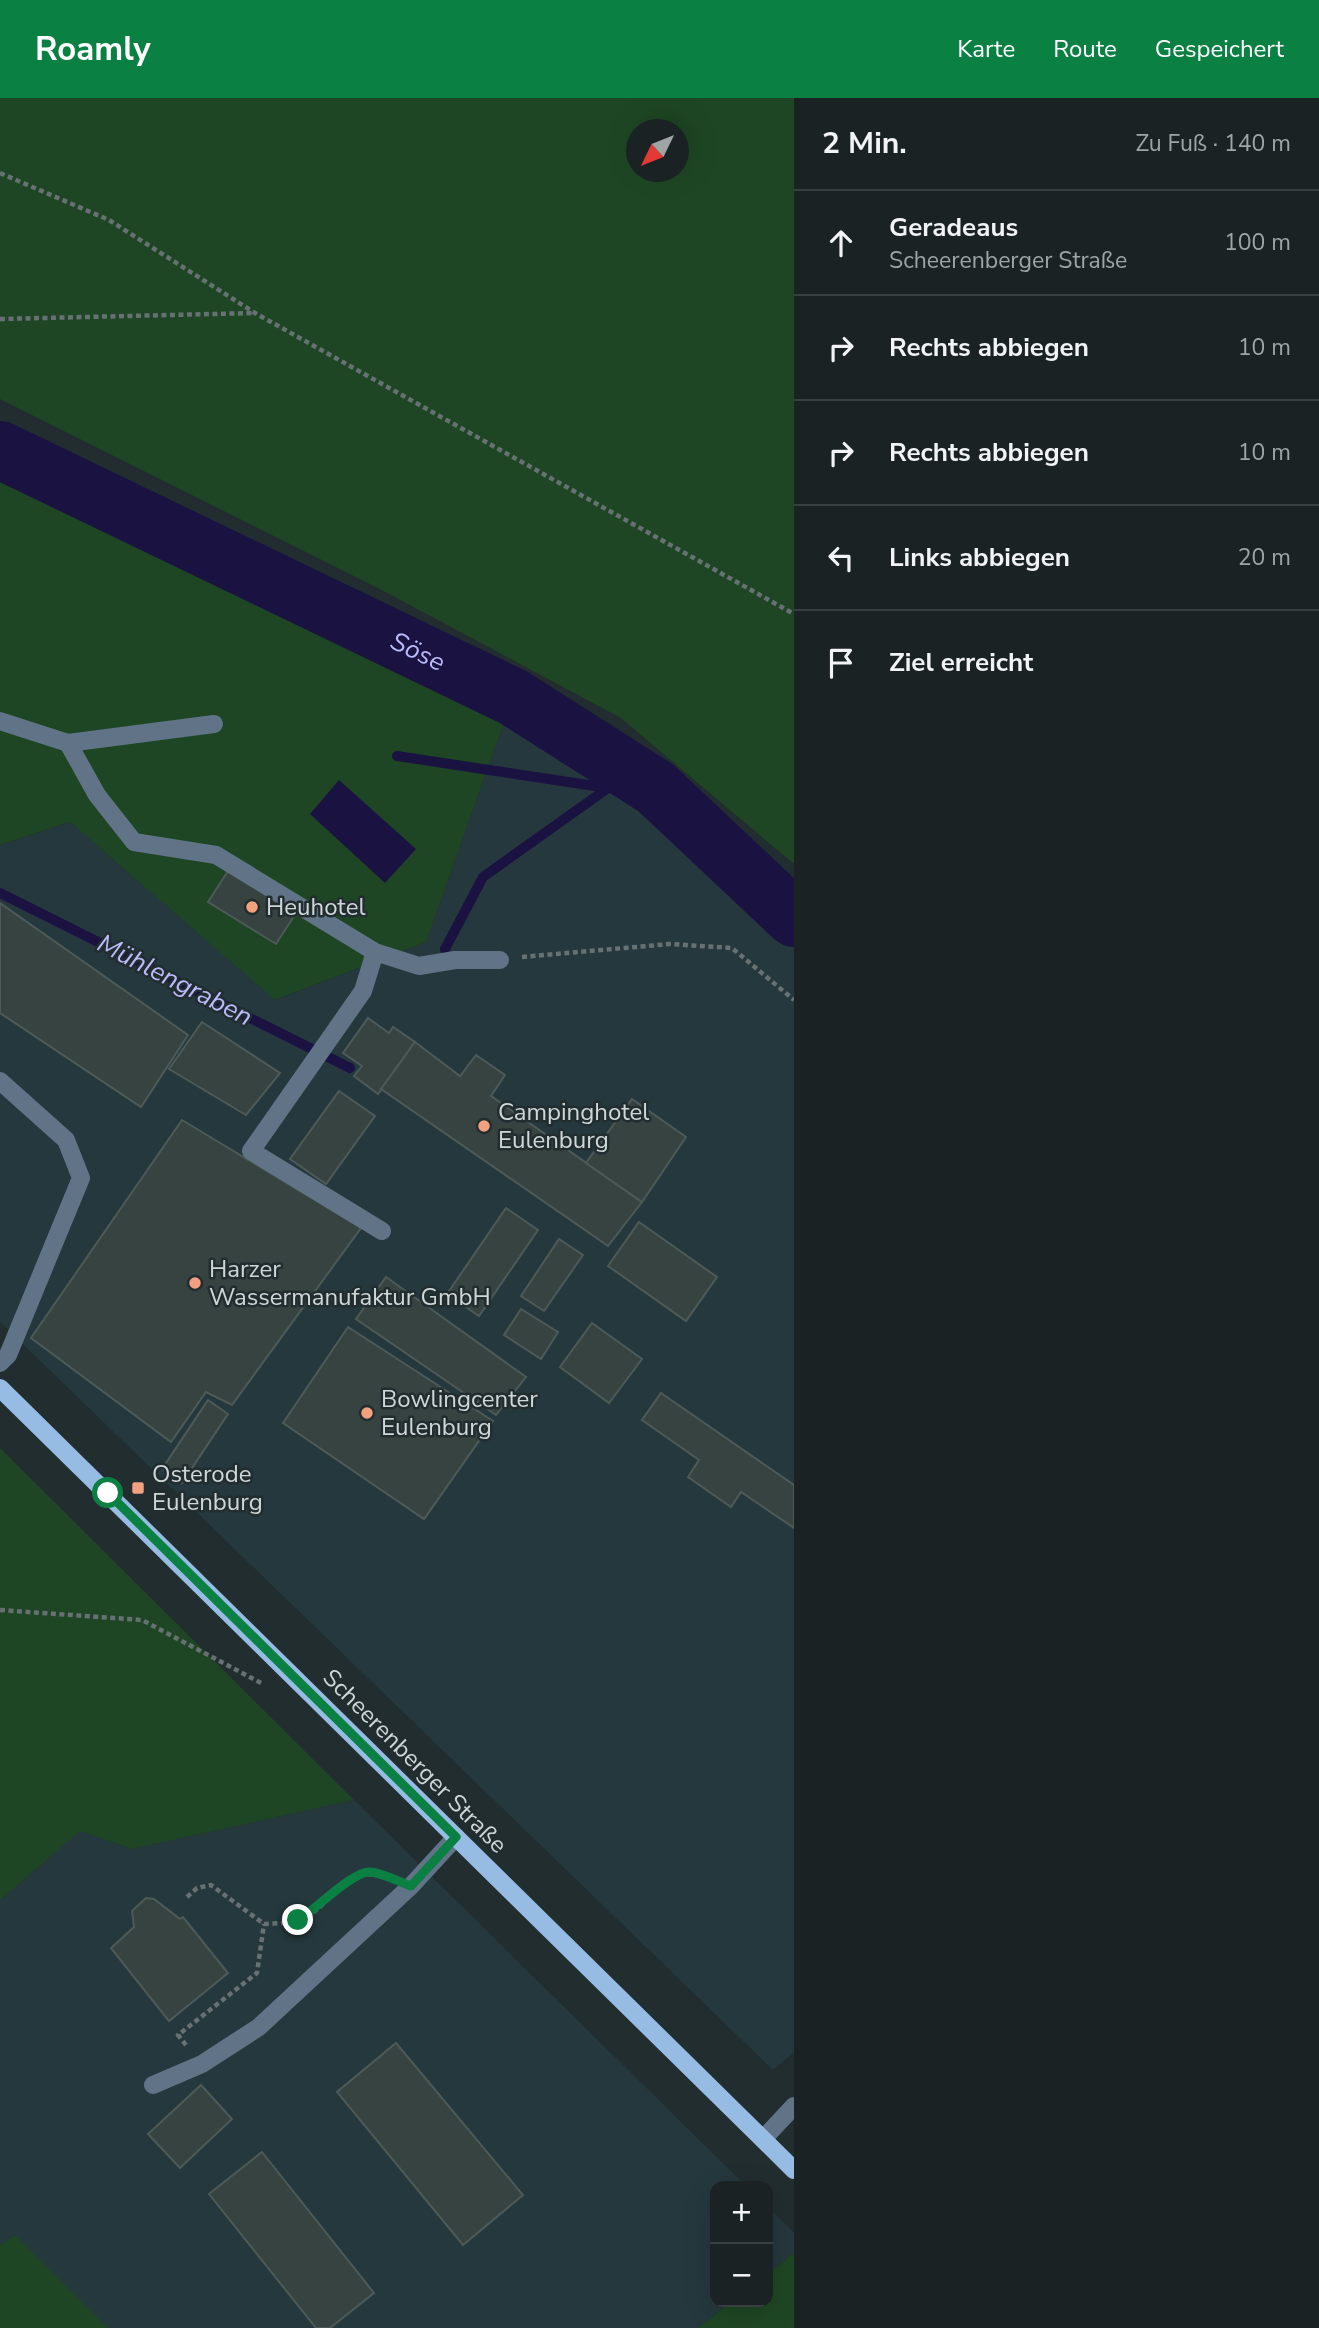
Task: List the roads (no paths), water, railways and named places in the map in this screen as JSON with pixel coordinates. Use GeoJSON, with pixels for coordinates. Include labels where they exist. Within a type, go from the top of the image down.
{"type":"FeatureCollection","features":[{"type":"Feature","properties":{"kind":"main road","name":"Scheerenberger Straße"},"geometry":{"type":"LineString","coordinates":[[0,1388],[794,2170]]}},
{"type":"Feature","properties":{"kind":"street"},"geometry":{"type":"LineString","coordinates":[[0,721],[68,743],[214,724]]}},
{"type":"Feature","properties":{"kind":"street"},"geometry":{"type":"LineString","coordinates":[[68,743],[97,795],[134,842],[216,855],[375,952],[419,966],[455,960],[500,960]]}},
{"type":"Feature","properties":{"kind":"street"},"geometry":{"type":"LineString","coordinates":[[375,952],[363,991],[316,1062],[251,1151],[382,1231]]}},
{"type":"Feature","properties":{"kind":"street"},"geometry":{"type":"LineString","coordinates":[[0,1081],[66,1140],[81,1178],[38,1288],[8,1355],[0,1363]]}},
{"type":"Feature","properties":{"kind":"street"},"geometry":{"type":"LineString","coordinates":[[153,2085],[202,2064],[260,2027],[411,1886],[456,1837]]}},
{"type":"Feature","properties":{"kind":"street"},"geometry":{"type":"LineString","coordinates":[[762,2139],[789,2111]]}},
{"type":"Feature","properties":{"kind":"waterway","name":"Söse"},"geometry":{"type":"LineString","coordinates":[[0,450],[513,697],[656,788],[794,918]]}},
{"type":"Feature","properties":{"kind":"waterway"},"geometry":{"type":"LineString","coordinates":[[397,756],[608,788],[656,788]]}},
{"type":"Feature","properties":{"kind":"waterway","name":"Mühlengraben"},"geometry":{"type":"LineString","coordinates":[[445,949],[483,877],[608,788]]}},
{"type":"Feature","properties":{"kind":"waterway","name":"Mühlengraben"},"geometry":{"type":"LineString","coordinates":[[0,893],[350,1068]]}},
{"type":"Feature","properties":{"kind":"place","name":"Heuhotel"},"geometry":{"type":"Point","coordinates":[252,907]}},
{"type":"Feature","properties":{"kind":"place","name":"Campinghotel Eulenburg"},"geometry":{"type":"Point","coordinates":[484,1126]}},
{"type":"Feature","properties":{"kind":"place","name":"Harzer Wassermanufaktur GmbH"},"geometry":{"type":"Point","coordinates":[195,1283]}},
{"type":"Feature","properties":{"kind":"place","name":"Bowlingcenter Eulenburg"},"geometry":{"type":"Point","coordinates":[367,1413]}},
{"type":"Feature","properties":{"kind":"place","name":"Osterode Eulenburg"},"geometry":{"type":"Point","coordinates":[138,1488]}}]}
